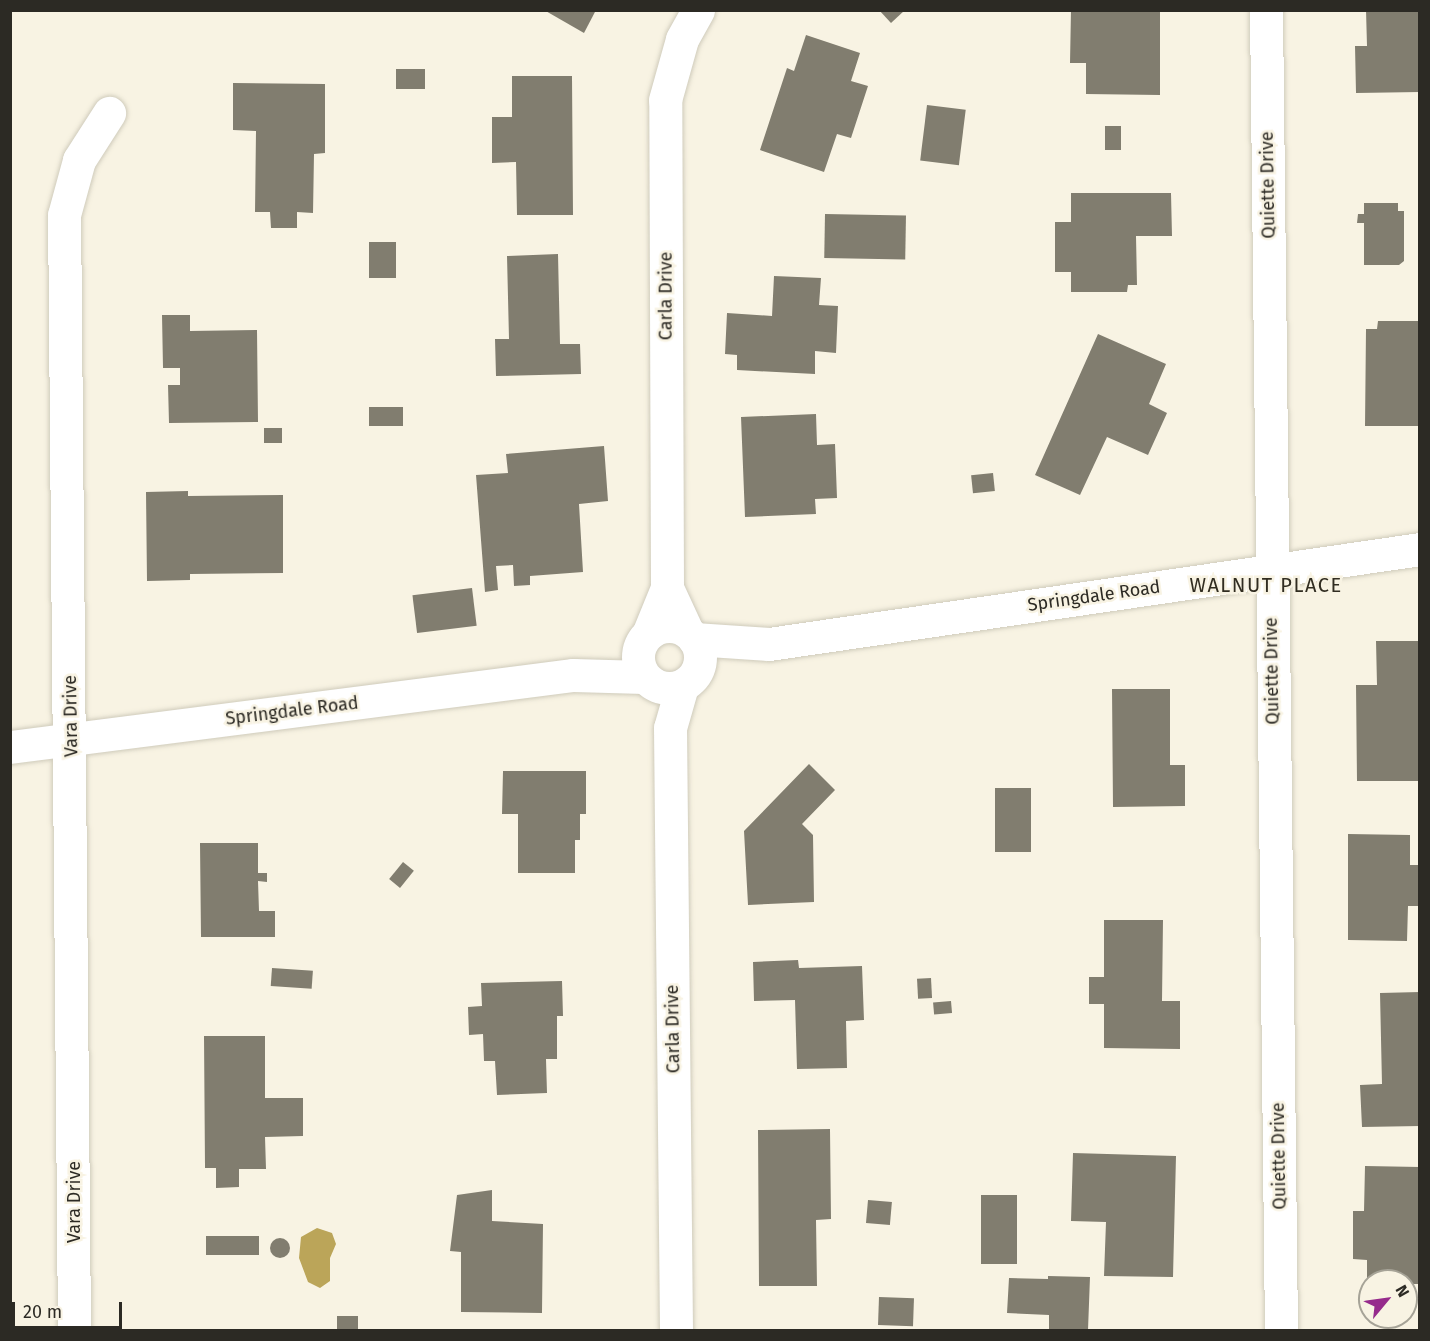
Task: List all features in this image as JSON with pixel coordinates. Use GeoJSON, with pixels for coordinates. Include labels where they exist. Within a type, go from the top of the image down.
{"type":"FeatureCollection","features":[{"type":"Feature","properties":{"kind":"street","name":"Carla Drive"},"geometry":{"type":"LineString","coordinates":[[676,1330],[667,588],[665,100],[682,39],[699,10]]}},
{"type":"Feature","properties":{"kind":"street","name":"Quiette Drive"},"geometry":{"type":"LineString","coordinates":[[1266,10],[1281,1330]]}},
{"type":"Feature","properties":{"kind":"street","name":"Vara Drive"},"geometry":{"type":"LineString","coordinates":[[74,1330],[72,739],[64,214],[79,160],[109,114]]}},
{"type":"Feature","properties":{"kind":"street","name":"Springdale Road"},"geometry":{"type":"LineString","coordinates":[[10,747],[573,675],[668,659],[1419,549]]}},
{"type":"Feature","properties":{"kind":"shaded area"},"geometry":{"type":"Polygon","coordinates":[[[317,1228],[332,1233],[336,1244],[330,1258],[330,1281],[320,1288],[308,1282],[299,1258],[301,1237],[317,1228]]]}},
{"type":"Feature","properties":{"kind":"building"},"geometry":{"type":"Polygon","coordinates":[[[544,10],[596,10],[584,33],[544,10]]]}},
{"type":"Feature","properties":{"kind":"building"},"geometry":{"type":"Polygon","coordinates":[[[879,10],[905,10],[891,23],[879,10]]]}},
{"type":"Feature","properties":{"kind":"building"},"geometry":{"type":"Polygon","coordinates":[[[1071,10],[1160,10],[1160,95],[1086,94],[1086,63],[1070,63],[1071,10]]]}},
{"type":"Feature","properties":{"kind":"building"},"geometry":{"type":"Polygon","coordinates":[[[1366,10],[1420,10],[1420,92],[1356,93],[1355,46],[1367,46],[1366,10]]]}},
{"type":"Feature","properties":{"kind":"building"},"geometry":{"type":"Polygon","coordinates":[[[806,35],[860,53],[851,81],[868,86],[851,138],[837,134],[824,172],[760,150],[787,68],[794,71],[806,35]]]}},
{"type":"Feature","properties":{"kind":"building"},"geometry":{"type":"Polygon","coordinates":[[[396,69],[425,69],[425,89],[396,89],[396,69]]]}},
{"type":"Feature","properties":{"kind":"building"},"geometry":{"type":"Polygon","coordinates":[[[512,76],[572,76],[573,215],[517,215],[516,162],[492,163],[492,117],[512,117],[512,76]]]}},
{"type":"Feature","properties":{"kind":"building"},"geometry":{"type":"Polygon","coordinates":[[[233,83],[325,84],[325,153],[314,154],[313,213],[297,212],[297,228],[271,228],[270,212],[255,212],[256,131],[233,130],[233,83]]]}},
{"type":"Feature","properties":{"kind":"building"},"geometry":{"type":"Polygon","coordinates":[[[927,105],[966,110],[959,165],[920,161],[927,105]]]}},
{"type":"Feature","properties":{"kind":"building"},"geometry":{"type":"Polygon","coordinates":[[[1105,126],[1121,126],[1121,150],[1105,150],[1105,126]]]}},
{"type":"Feature","properties":{"kind":"building"},"geometry":{"type":"Polygon","coordinates":[[[1071,193],[1171,193],[1172,236],[1136,236],[1137,285],[1128,285],[1127,292],[1071,292],[1071,272],[1055,272],[1055,222],[1071,222],[1071,193]]]}},
{"type":"Feature","properties":{"kind":"building"},"geometry":{"type":"Polygon","coordinates":[[[1364,203],[1398,203],[1398,211],[1404,211],[1404,261],[1399,265],[1364,265],[1364,223],[1357,223],[1358,214],[1364,214],[1364,203]]]}},
{"type":"Feature","properties":{"kind":"building"},"geometry":{"type":"Polygon","coordinates":[[[825,214],[906,215],[905,259],[824,258],[825,214]]]}},
{"type":"Feature","properties":{"kind":"building"},"geometry":{"type":"Polygon","coordinates":[[[369,242],[396,242],[396,278],[369,278],[369,242]]]}},
{"type":"Feature","properties":{"kind":"building"},"geometry":{"type":"Polygon","coordinates":[[[558,254],[560,344],[580,344],[581,374],[496,376],[495,339],[509,339],[507,256],[558,254]]]}},
{"type":"Feature","properties":{"kind":"building"},"geometry":{"type":"Polygon","coordinates":[[[774,276],[821,278],[819,305],[838,306],[836,353],[815,351],[815,374],[737,370],[737,355],[725,354],[727,313],[772,316],[774,276]]]}},
{"type":"Feature","properties":{"kind":"building"},"geometry":{"type":"Polygon","coordinates":[[[162,315],[190,315],[190,331],[257,330],[258,422],[169,423],[168,385],[180,385],[180,368],[163,368],[162,315]]]}},
{"type":"Feature","properties":{"kind":"building"},"geometry":{"type":"Polygon","coordinates":[[[1378,321],[1420,321],[1420,426],[1365,426],[1366,329],[1377,329],[1378,321]]]}},
{"type":"Feature","properties":{"kind":"building"},"geometry":{"type":"Polygon","coordinates":[[[1098,334],[1166,364],[1149,404],[1167,413],[1148,455],[1107,437],[1080,495],[1035,475],[1098,334]]]}},
{"type":"Feature","properties":{"kind":"building"},"geometry":{"type":"Polygon","coordinates":[[[369,407],[403,407],[403,426],[369,426],[369,407]]]}},
{"type":"Feature","properties":{"kind":"building"},"geometry":{"type":"Polygon","coordinates":[[[816,414],[817,445],[835,444],[837,498],[815,499],[816,514],[745,517],[741,417],[816,414]]]}},
{"type":"Feature","properties":{"kind":"building"},"geometry":{"type":"Polygon","coordinates":[[[264,428],[282,428],[282,443],[264,443],[264,428]]]}},
{"type":"Feature","properties":{"kind":"building"},"geometry":{"type":"Polygon","coordinates":[[[604,446],[608,501],[579,504],[583,572],[530,576],[530,585],[514,586],[513,565],[496,566],[498,590],[485,592],[476,475],[508,473],[506,454],[604,446]]]}},
{"type":"Feature","properties":{"kind":"building"},"geometry":{"type":"Polygon","coordinates":[[[993,473],[995,491],[973,493],[971,475],[993,473]]]}},
{"type":"Feature","properties":{"kind":"building"},"geometry":{"type":"Polygon","coordinates":[[[188,491],[188,496],[283,495],[283,573],[190,574],[190,580],[147,581],[146,492],[188,491]]]}},
{"type":"Feature","properties":{"kind":"building"},"geometry":{"type":"Polygon","coordinates":[[[472,588],[477,626],[417,633],[412,595],[472,588]]]}},
{"type":"Feature","properties":{"kind":"building"},"geometry":{"type":"Polygon","coordinates":[[[1376,641],[1420,641],[1420,781],[1357,781],[1356,685],[1377,685],[1376,641]]]}},
{"type":"Feature","properties":{"kind":"building"},"geometry":{"type":"Polygon","coordinates":[[[1112,689],[1170,689],[1170,765],[1185,765],[1185,806],[1113,807],[1112,689]]]}},
{"type":"Feature","properties":{"kind":"building"},"geometry":{"type":"Polygon","coordinates":[[[809,764],[835,790],[802,824],[813,835],[814,902],[748,905],[744,831],[809,764]]]}},
{"type":"Feature","properties":{"kind":"building"},"geometry":{"type":"Polygon","coordinates":[[[503,771],[586,771],[586,814],[580,814],[580,840],[575,840],[575,873],[518,873],[518,814],[502,814],[503,771]]]}},
{"type":"Feature","properties":{"kind":"building"},"geometry":{"type":"Polygon","coordinates":[[[995,788],[1031,788],[1031,852],[995,852],[995,788]]]}},
{"type":"Feature","properties":{"kind":"building"},"geometry":{"type":"Polygon","coordinates":[[[1348,834],[1410,835],[1410,865],[1420,865],[1420,906],[1408,906],[1407,941],[1348,940],[1348,834]]]}},
{"type":"Feature","properties":{"kind":"building"},"geometry":{"type":"Polygon","coordinates":[[[200,843],[258,843],[258,873],[267,873],[267,882],[258,881],[259,911],[275,911],[275,937],[201,937],[200,843]]]}},
{"type":"Feature","properties":{"kind":"building"},"geometry":{"type":"Polygon","coordinates":[[[403,862],[414,871],[400,888],[389,879],[403,862]]]}},
{"type":"Feature","properties":{"kind":"building"},"geometry":{"type":"Polygon","coordinates":[[[1104,920],[1163,920],[1162,1001],[1180,1001],[1180,1049],[1104,1048],[1104,1004],[1089,1004],[1089,977],[1104,977],[1104,920]]]}},
{"type":"Feature","properties":{"kind":"building"},"geometry":{"type":"Polygon","coordinates":[[[798,960],[799,968],[862,966],[864,1020],[846,1021],[847,1068],[797,1069],[795,1000],[754,1001],[753,962],[798,960]]]}},
{"type":"Feature","properties":{"kind":"building"},"geometry":{"type":"Polygon","coordinates":[[[272,968],[313,971],[312,989],[271,986],[272,968]]]}},
{"type":"Feature","properties":{"kind":"building"},"geometry":{"type":"Polygon","coordinates":[[[931,978],[932,998],[918,999],[917,979],[931,978]]]}},
{"type":"Feature","properties":{"kind":"building"},"geometry":{"type":"Polygon","coordinates":[[[562,981],[563,1016],[557,1016],[557,1059],[546,1059],[547,1093],[497,1095],[495,1061],[484,1061],[483,1034],[469,1035],[468,1007],[482,1006],[481,983],[562,981]]]}},
{"type":"Feature","properties":{"kind":"building"},"geometry":{"type":"Polygon","coordinates":[[[1420,992],[1420,1126],[1362,1127],[1360,1085],[1382,1084],[1380,993],[1420,992]]]}},
{"type":"Feature","properties":{"kind":"building"},"geometry":{"type":"Polygon","coordinates":[[[951,1001],[952,1013],[934,1015],[933,1003],[951,1001]]]}},
{"type":"Feature","properties":{"kind":"building"},"geometry":{"type":"Polygon","coordinates":[[[204,1036],[265,1036],[265,1098],[303,1098],[303,1136],[265,1137],[266,1169],[239,1169],[239,1187],[216,1188],[216,1168],[205,1168],[204,1036]]]}},
{"type":"Feature","properties":{"kind":"building"},"geometry":{"type":"Polygon","coordinates":[[[830,1129],[831,1219],[816,1220],[817,1286],[759,1286],[758,1130],[830,1129]]]}},
{"type":"Feature","properties":{"kind":"building"},"geometry":{"type":"Polygon","coordinates":[[[1073,1153],[1176,1156],[1173,1277],[1104,1276],[1106,1222],[1071,1221],[1073,1153]]]}},
{"type":"Feature","properties":{"kind":"building"},"geometry":{"type":"Polygon","coordinates":[[[1365,1166],[1420,1167],[1420,1284],[1418,1284],[1418,1269],[1367,1269],[1367,1260],[1353,1259],[1353,1211],[1364,1211],[1365,1166]]]}},
{"type":"Feature","properties":{"kind":"building"},"geometry":{"type":"Polygon","coordinates":[[[492,1190],[492,1221],[543,1224],[542,1313],[461,1312],[461,1252],[450,1251],[457,1195],[492,1190]]]}},
{"type":"Feature","properties":{"kind":"building"},"geometry":{"type":"Polygon","coordinates":[[[981,1195],[1017,1195],[1017,1264],[981,1264],[981,1195]]]}},
{"type":"Feature","properties":{"kind":"building"},"geometry":{"type":"Polygon","coordinates":[[[868,1200],[892,1202],[890,1225],[866,1223],[868,1200]]]}},
{"type":"Feature","properties":{"kind":"building"},"geometry":{"type":"Polygon","coordinates":[[[206,1236],[259,1236],[259,1255],[206,1255],[206,1236]]]}},
{"type":"Feature","properties":{"kind":"building"},"geometry":{"type":"Polygon","coordinates":[[[276,1238],[284,1238],[290,1244],[290,1252],[284,1258],[276,1258],[270,1252],[270,1244],[276,1238]]]}},
{"type":"Feature","properties":{"kind":"building"},"geometry":{"type":"Polygon","coordinates":[[[1048,1276],[1090,1277],[1088,1330],[1049,1330],[1049,1315],[1007,1313],[1009,1278],[1048,1279],[1048,1276]]]}},
{"type":"Feature","properties":{"kind":"building"},"geometry":{"type":"Polygon","coordinates":[[[879,1297],[914,1298],[913,1326],[878,1325],[879,1297]]]}},
{"type":"Feature","properties":{"kind":"building"},"geometry":{"type":"Polygon","coordinates":[[[337,1316],[358,1316],[358,1330],[337,1330],[337,1316]]]}},
{"type":"Feature","properties":{"kind":"district","name":"WALNUT PLACE"},"geometry":{"type":"Point","coordinates":[1266,585]}}]}
